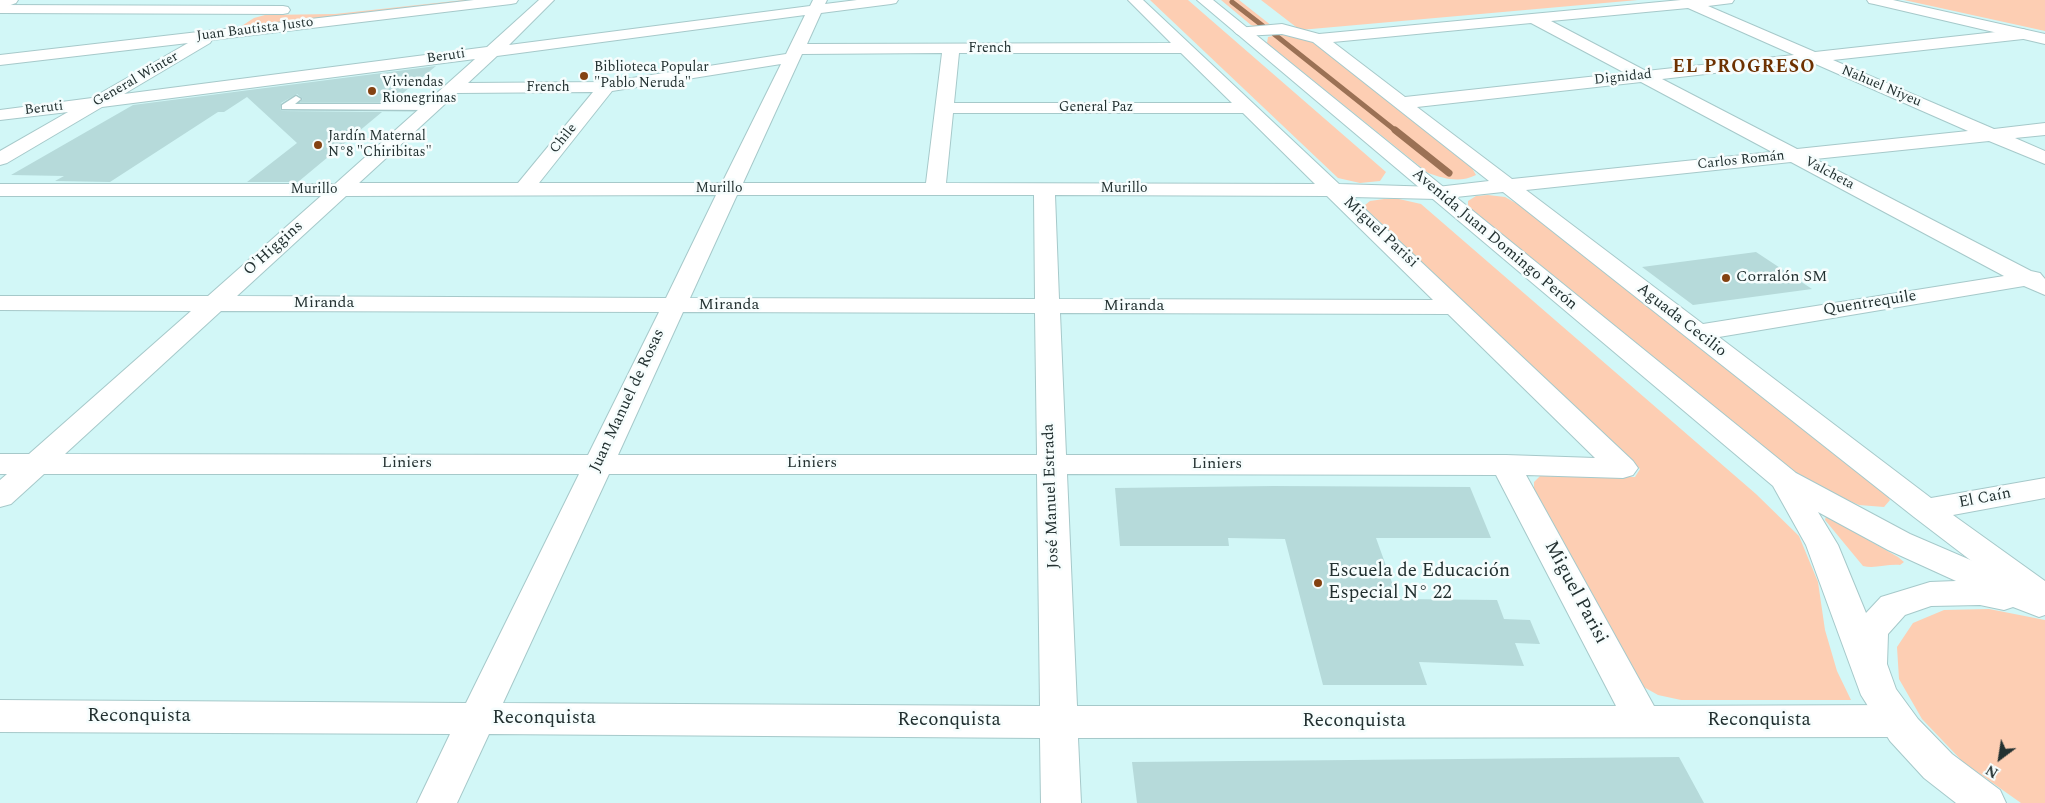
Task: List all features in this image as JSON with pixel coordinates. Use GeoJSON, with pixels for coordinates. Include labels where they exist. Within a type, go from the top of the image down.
{"type":"FeatureCollection","features":[{"type":"Feature","properties":{"kind":"street"},"geometry":{"type":"LineString","coordinates":[[0,5],[11,0]]}},
{"type":"Feature","properties":{"kind":"street","name":"General Winter"},"geometry":{"type":"LineString","coordinates":[[0,159],[271,0]]}},
{"type":"Feature","properties":{"kind":"street","name":"Juan Bautista Justo"},"geometry":{"type":"LineString","coordinates":[[0,10],[251,12],[362,7],[439,0]]}},
{"type":"Feature","properties":{"kind":"street","name":"Juan Bautista Justo"},"geometry":{"type":"LineString","coordinates":[[0,60],[511,0]]}},
{"type":"Feature","properties":{"kind":"street","name":"O'Higgins"},"geometry":{"type":"LineString","coordinates":[[0,497],[454,88],[547,0]]}},
{"type":"Feature","properties":{"kind":"street","name":"Beruti"},"geometry":{"type":"LineString","coordinates":[[0,115],[491,51],[818,5],[891,0]]}},
{"type":"Feature","properties":{"kind":"street","name":"Miguel Parisi"},"geometry":{"type":"LineString","coordinates":[[1135,0],[1623,468]]}},
{"type":"Feature","properties":{"kind":"street","name":"Avenida Juan Domingo Perón"},"geometry":{"type":"LineString","coordinates":[[1204,0],[1784,480],[1899,542],[2043,603]]}},
{"type":"Feature","properties":{"kind":"street"},"geometry":{"type":"LineString","coordinates":[[1242,31],[1282,29],[1319,39],[1726,0]]}},
{"type":"Feature","properties":{"kind":"street"},"geometry":{"type":"LineString","coordinates":[[1874,0],[2045,39]]}},
{"type":"Feature","properties":{"kind":"street","name":"Nahuel Niyeu"},"geometry":{"type":"LineString","coordinates":[[1690,4],[2045,158]]}},
{"type":"Feature","properties":{"kind":"street","name":"Juan Manuel de Rosas"},"geometry":{"type":"LineString","coordinates":[[437,803],[818,5]]}},
{"type":"Feature","properties":{"kind":"street","name":"Valcheta"},"geometry":{"type":"LineString","coordinates":[[1533,18],[1793,156],[2039,281]]}},
{"type":"Feature","properties":{"kind":"street","name":"Dignidad"},"geometry":{"type":"LineString","coordinates":[[1402,103],[2022,34]]}},
{"type":"Feature","properties":{"kind":"street","name":"Aguada Cecilio"},"geometry":{"type":"LineString","coordinates":[[1319,39],[2043,603]]}},
{"type":"Feature","properties":{"kind":"street","name":"French"},"geometry":{"type":"LineString","coordinates":[[454,88],[606,88],[793,54],[950,49],[1184,48]]}},
{"type":"Feature","properties":{"kind":"street"},"geometry":{"type":"LineString","coordinates":[[936,188],[950,49]]}},
{"type":"Feature","properties":{"kind":"street","name":"Chile"},"geometry":{"type":"LineString","coordinates":[[523,190],[606,88]]}},
{"type":"Feature","properties":{"kind":"street","name":"General Paz"},"geometry":{"type":"LineString","coordinates":[[945,108],[1247,108]]}},
{"type":"Feature","properties":{"kind":"street","name":"Carlos Román"},"geometry":{"type":"LineString","coordinates":[[1437,193],[2045,129]]}},
{"type":"Feature","properties":{"kind":"street","name":"Murillo"},"geometry":{"type":"LineString","coordinates":[[0,190],[1044,188],[1334,190],[1437,193]]}},
{"type":"Feature","properties":{"kind":"street","name":"José Manuel Estrada"},"geometry":{"type":"LineString","coordinates":[[1044,188],[1061,803]]}},
{"type":"Feature","properties":{"kind":"street","name":"Quentrequile"},"geometry":{"type":"LineString","coordinates":[[1696,333],[2039,281]]}},
{"type":"Feature","properties":{"kind":"street","name":"Miranda"},"geometry":{"type":"LineString","coordinates":[[0,303],[1457,307]]}},
{"type":"Feature","properties":{"kind":"street","name":"Liniers"},"geometry":{"type":"LineString","coordinates":[[0,464],[1506,465],[1623,468]]}},
{"type":"Feature","properties":{"kind":"street","name":"Miguel Parisi"},"geometry":{"type":"LineString","coordinates":[[1506,465],[1643,721]]}},
{"type":"Feature","properties":{"kind":"street","name":"Avenida Juan Domingo Perón"},"geometry":{"type":"LineString","coordinates":[[1784,480],[1822,545],[1880,696],[1898,721],[1938,766],[1986,803]]}},
{"type":"Feature","properties":{"kind":"street","name":"El Caín"},"geometry":{"type":"LineString","coordinates":[[1925,510],[2045,488]]}},
{"type":"Feature","properties":{"kind":"street","name":"Avenida Juan Domingo Perón"},"geometry":{"type":"LineString","coordinates":[[1869,664],[1871,630],[1893,606],[1930,594],[1980,593],[2043,603]]}},
{"type":"Feature","properties":{"kind":"street","name":"Reconquista"},"geometry":{"type":"LineString","coordinates":[[0,716],[1058,722],[1898,721]]}},
{"type":"Feature","properties":{"kind":"street"},"geometry":{"type":"LineString","coordinates":[[1938,766],[1976,803]]}},
{"type":"Feature","properties":{"kind":"lane"},"geometry":{"type":"LineString","coordinates":[[296,99],[285,107],[431,107]]}},
{"type":"Feature","properties":{"kind":"shaded area"},"geometry":{"type":"Polygon","coordinates":[[[464,0],[491,0],[240,27],[254,18],[265,15],[335,14],[464,0]]]}},
{"type":"Feature","properties":{"kind":"shaded area"},"geometry":{"type":"Polygon","coordinates":[[[1150,0],[1188,0],[1386,172],[1380,181],[1360,183],[1338,178],[1150,0]]]}},
{"type":"Feature","properties":{"kind":"shaded area"},"geometry":{"type":"Polygon","coordinates":[[[1221,0],[1239,0],[1272,26],[1259,28],[1251,25],[1221,0]]]}},
{"type":"Feature","properties":{"kind":"shaded area"},"geometry":{"type":"Polygon","coordinates":[[[1261,0],[1638,0],[1300,30],[1261,0]]]}},
{"type":"Feature","properties":{"kind":"shaded area"},"geometry":{"type":"Polygon","coordinates":[[[1904,0],[2045,0],[2045,31],[1904,0]]]}},
{"type":"Feature","properties":{"kind":"shaded area"},"geometry":{"type":"Polygon","coordinates":[[[1281,34],[1312,41],[1472,168],[1476,175],[1464,179],[1452,179],[1428,173],[1267,43],[1268,37],[1281,34]]]}},
{"type":"Feature","properties":{"kind":"shaded area"},"geometry":{"type":"Polygon","coordinates":[[[1476,196],[1505,197],[1521,206],[1882,488],[1890,500],[1884,507],[1859,505],[1831,493],[1796,473],[1468,207],[1468,201],[1476,196]]]}},
{"type":"Feature","properties":{"kind":"shaded area"},"geometry":{"type":"Polygon","coordinates":[[[1399,199],[1421,204],[1756,494],[1799,536],[1818,582],[1825,630],[1837,671],[1851,700],[1681,700],[1658,695],[1642,686],[1534,491],[1534,482],[1540,476],[1635,477],[1640,469],[1366,209],[1365,205],[1370,201],[1399,199]]]}},
{"type":"Feature","properties":{"kind":"shaded area"},"geometry":{"type":"Polygon","coordinates":[[[1826,516],[1904,562],[1900,565],[1863,566],[1825,520],[1826,516]]]}},
{"type":"Feature","properties":{"kind":"shaded area"},"geometry":{"type":"Polygon","coordinates":[[[1989,609],[2045,620],[2045,803],[2021,803],[1963,762],[1922,719],[1899,679],[1897,647],[1913,623],[1944,610],[1989,609]]]}},
{"type":"Feature","properties":{"kind":"building"},"geometry":{"type":"Polygon","coordinates":[[[436,66],[392,102],[300,102],[303,99],[297,94],[281,103],[280,109],[282,111],[382,112],[298,182],[247,182],[297,143],[247,97],[224,112],[218,112],[110,182],[55,181],[64,176],[11,175],[133,105],[436,66]]]}},
{"type":"Feature","properties":{"kind":"building","name":"Corralón SM"},"geometry":{"type":"Polygon","coordinates":[[[1756,252],[1812,289],[1693,305],[1642,267],[1756,252]]]}},
{"type":"Feature","properties":{"kind":"building","name":"Escuela de Educación Especial N° 22"},"geometry":{"type":"Polygon","coordinates":[[[1273,486],[1470,487],[1491,538],[1376,538],[1398,599],[1497,600],[1504,619],[1530,620],[1540,644],[1515,643],[1524,666],[1419,662],[1427,685],[1323,685],[1285,539],[1228,538],[1229,546],[1120,546],[1115,488],[1273,486]]]}},
{"type":"Feature","properties":{"kind":"building"},"geometry":{"type":"Polygon","coordinates":[[[1679,757],[1704,803],[1137,803],[1132,762],[1679,757]]]}},
{"type":"Feature","properties":{"kind":"waterway"},"geometry":{"type":"LineString","coordinates":[[1232,2],[1263,26]]}},
{"type":"Feature","properties":{"kind":"waterway"},"geometry":{"type":"LineString","coordinates":[[1274,34],[1396,131]]}},
{"type":"Feature","properties":{"kind":"waterway"},"geometry":{"type":"LineString","coordinates":[[1395,130],[1449,173]]}},
{"type":"Feature","properties":{"kind":"place","name":"Biblioteca Popular \"Pablo Neruda\""},"geometry":{"type":"Point","coordinates":[584,76]}},
{"type":"Feature","properties":{"kind":"place","name":"Viviendas Rionegrinas"},"geometry":{"type":"Point","coordinates":[372,91]}},
{"type":"Feature","properties":{"kind":"place","name":"Jardín Maternal N°8 \"Chiribitas\""},"geometry":{"type":"Point","coordinates":[318,145]}},
{"type":"Feature","properties":{"kind":"place","name":"Corralón SM"},"geometry":{"type":"Point","coordinates":[1726,278]}},
{"type":"Feature","properties":{"kind":"place","name":"Escuela de Educación Especial N° 22"},"geometry":{"type":"Point","coordinates":[1318,583]}},
{"type":"Feature","properties":{"kind":"district","name":"EL PROGRESO"},"geometry":{"type":"Point","coordinates":[1744,68]}}]}
